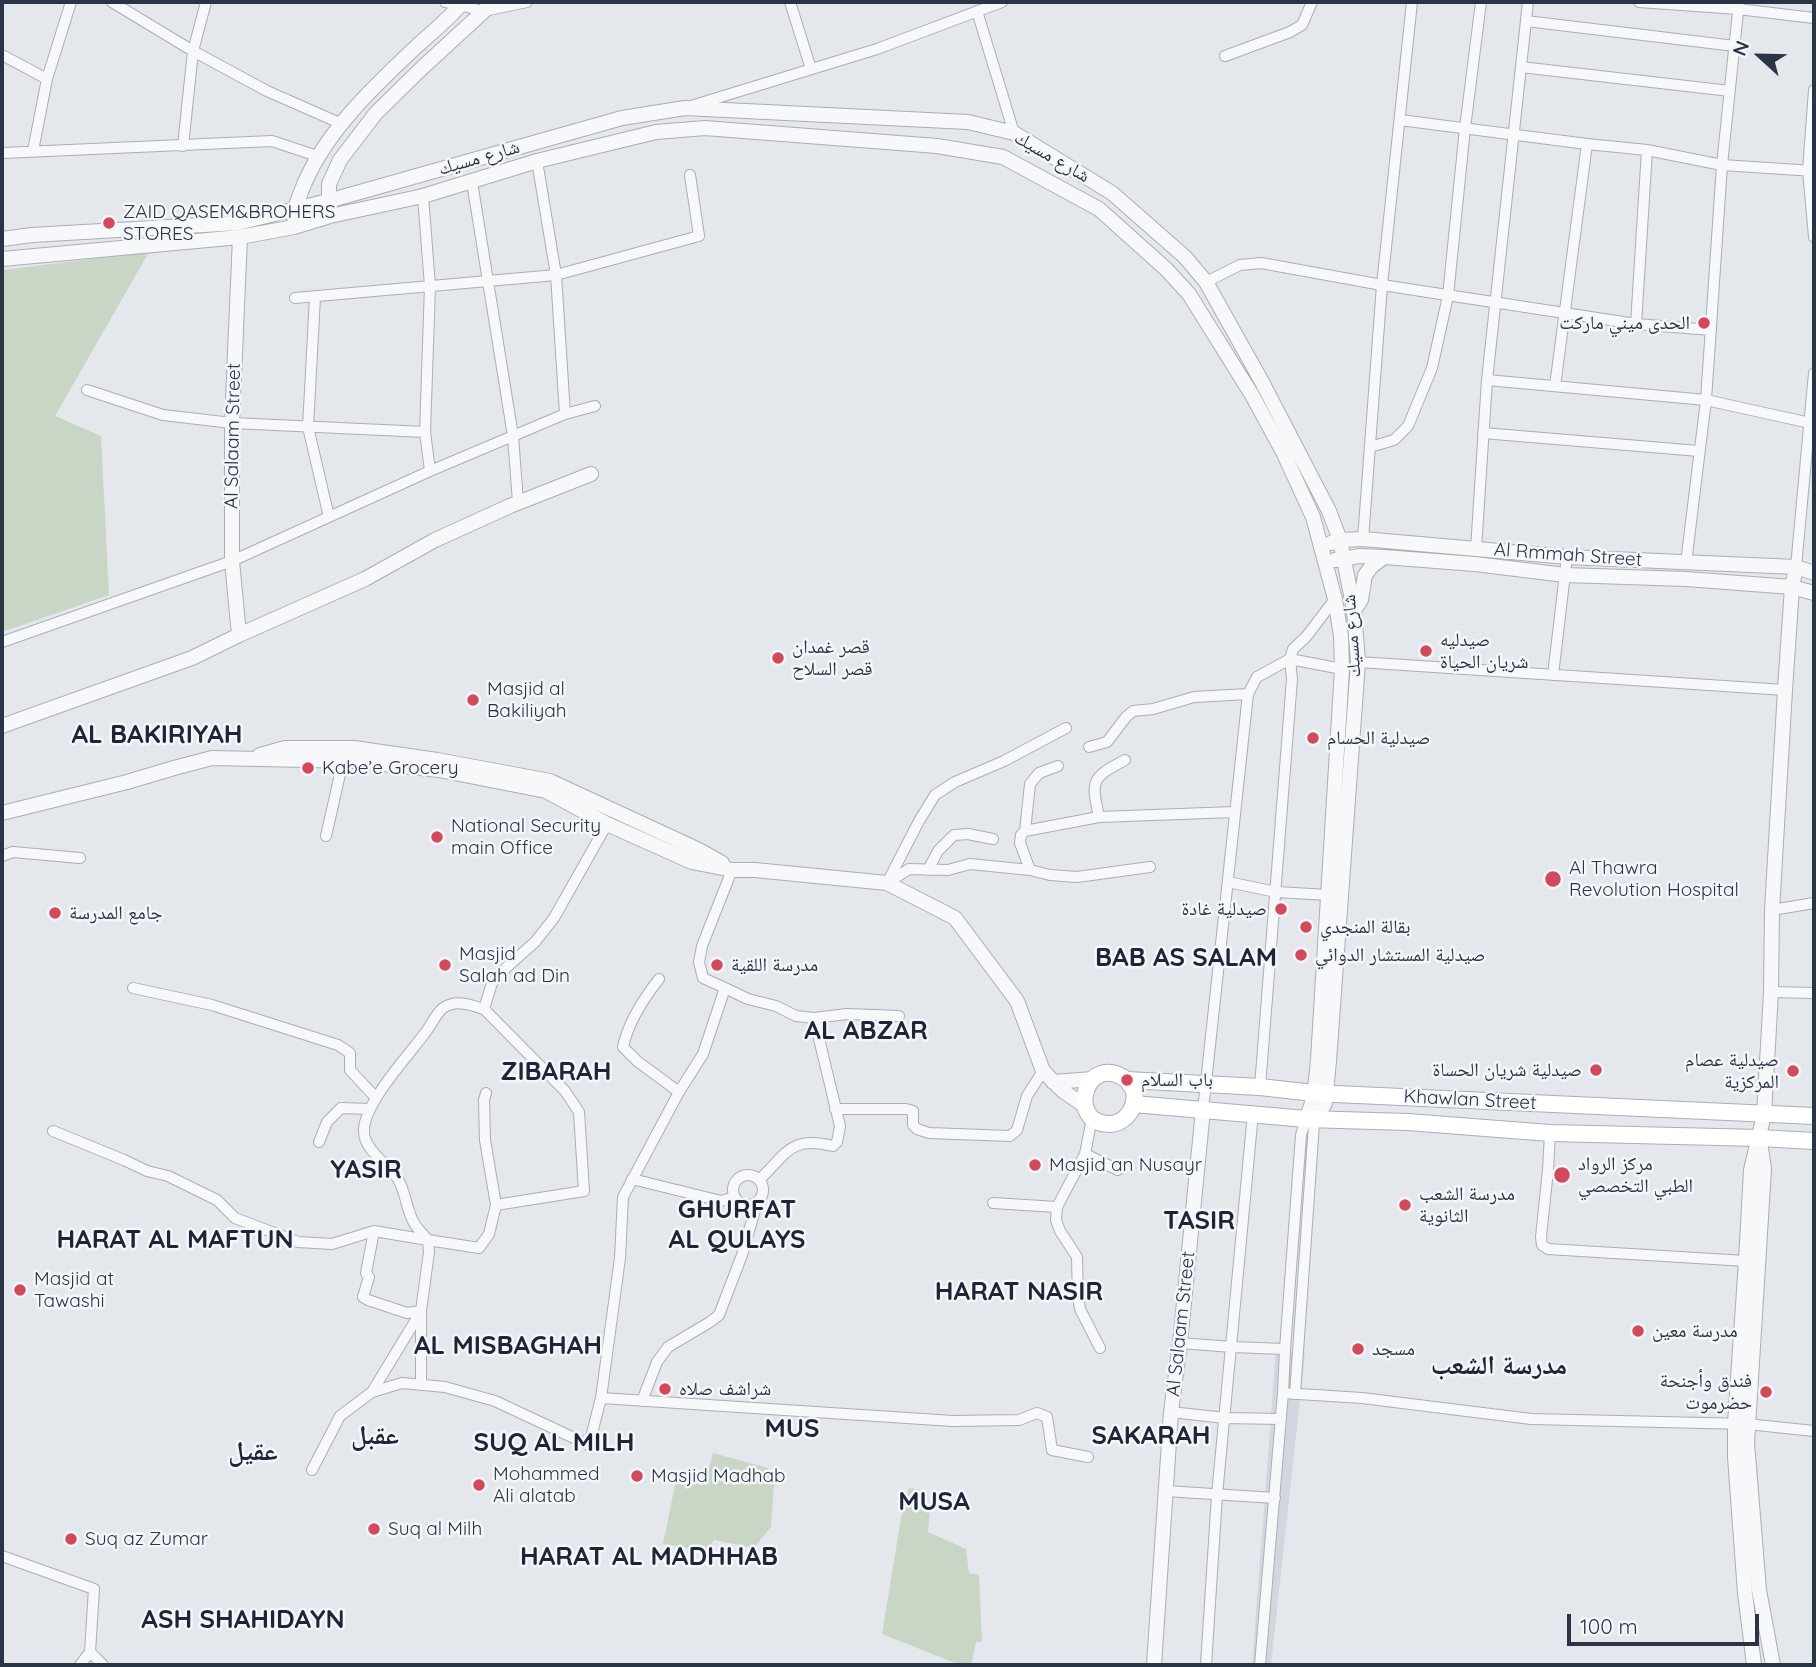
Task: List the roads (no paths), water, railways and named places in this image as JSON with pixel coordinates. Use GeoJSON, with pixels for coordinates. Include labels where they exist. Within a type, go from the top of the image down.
{"type":"FeatureCollection","features":[{"type":"Feature","properties":{"kind":"main road"},"geometry":{"type":"LineString","coordinates":[[1106,1073],[1127,1080],[1134,1091],[1134,1104],[1130,1112],[1116,1123],[1100,1122],[1089,1112],[1084,1096],[1087,1087],[1093,1079],[1106,1073]]}},
{"type":"Feature","properties":{"kind":"main road","name":"Khawlan Street"},"geometry":{"type":"LineString","coordinates":[[1127,1080],[1320,1093],[1814,1116]]}},
{"type":"Feature","properties":{"kind":"main road"},"geometry":{"type":"LineString","coordinates":[[1159,1105],[1153,1101],[1150,1093],[1154,1085],[1161,1081]]}},
{"type":"Feature","properties":{"kind":"main road"},"geometry":{"type":"LineString","coordinates":[[1408,1097],[1408,1122]]}},
{"type":"Feature","properties":{"kind":"main road","name":"Khawlan Street"},"geometry":{"type":"LineString","coordinates":[[1134,1104],[1311,1119],[1408,1122],[1550,1133],[1814,1141]]}},
{"type":"Feature","properties":{"kind":"street"},"geometry":{"type":"LineString","coordinates":[[33,151],[47,79],[71,2]]}},
{"type":"Feature","properties":{"kind":"street"},"geometry":{"type":"LineString","coordinates":[[112,2],[193,51],[267,90],[342,124]]}},
{"type":"Feature","properties":{"kind":"street"},"geometry":{"type":"LineString","coordinates":[[183,146],[193,51],[206,2]]}},
{"type":"Feature","properties":{"kind":"street"},"geometry":{"type":"LineString","coordinates":[[445,2],[487,7],[527,2]]}},
{"type":"Feature","properties":{"kind":"street"},"geometry":{"type":"LineString","coordinates":[[790,2],[811,69]]}},
{"type":"Feature","properties":{"kind":"street"},"geometry":{"type":"LineString","coordinates":[[685,108],[877,49],[1002,2]]}},
{"type":"Feature","properties":{"kind":"street"},"geometry":{"type":"LineString","coordinates":[[1225,56],[1302,25],[1312,2]]}},
{"type":"Feature","properties":{"kind":"street"},"geometry":{"type":"LineString","coordinates":[[1363,539],[1382,285],[1412,2]]}},
{"type":"Feature","properties":{"kind":"street"},"geometry":{"type":"LineString","coordinates":[[1370,447],[1394,440],[1408,426],[1432,368],[1448,296],[1481,2]]}},
{"type":"Feature","properties":{"kind":"street"},"geometry":{"type":"LineString","coordinates":[[1475,549],[1487,380],[1528,2]]}},
{"type":"Feature","properties":{"kind":"street"},"geometry":{"type":"LineString","coordinates":[[1639,2],[1739,5],[1814,18]]}},
{"type":"Feature","properties":{"kind":"street"},"geometry":{"type":"LineString","coordinates":[[294,227],[294,210],[317,156],[388,73],[461,4]]}},
{"type":"Feature","properties":{"kind":"street"},"geometry":{"type":"LineString","coordinates":[[1686,563],[1706,400],[1722,165],[1739,5]]}},
{"type":"Feature","properties":{"kind":"street"},"geometry":{"type":"LineString","coordinates":[[330,216],[329,184],[340,160],[376,113],[487,7]]}},
{"type":"Feature","properties":{"kind":"street"},"geometry":{"type":"LineString","coordinates":[[977,11],[1014,133]]}},
{"type":"Feature","properties":{"kind":"street"},"geometry":{"type":"LineString","coordinates":[[1526,21],[1735,46]]}},
{"type":"Feature","properties":{"kind":"street"},"geometry":{"type":"LineString","coordinates":[[2,55],[47,79]]}},
{"type":"Feature","properties":{"kind":"street"},"geometry":{"type":"LineString","coordinates":[[1521,67],[1730,91]]}},
{"type":"Feature","properties":{"kind":"street"},"geometry":{"type":"LineString","coordinates":[[1814,90],[1811,171],[1814,237]]}},
{"type":"Feature","properties":{"kind":"street","name":"شارع مسيك"},"geometry":{"type":"LineString","coordinates":[[2,239],[238,223],[328,201],[622,118],[685,108],[968,122],[1014,133],[1112,193],[1185,257],[1206,282],[1262,382],[1329,511],[1340,540],[1354,610],[1358,662],[1320,1093],[1312,1104],[1311,1119]]}},
{"type":"Feature","properties":{"kind":"street"},"geometry":{"type":"LineString","coordinates":[[1399,120],[1647,150],[1722,165],[1811,171]]}},
{"type":"Feature","properties":{"kind":"street","name":"شارع مسيك"},"geometry":{"type":"LineString","coordinates":[[2,259],[240,237],[294,227],[330,216],[423,196],[537,161],[656,132],[705,128],[937,146],[1003,157],[1099,209],[1166,269],[1189,294],[1252,395],[1284,454],[1313,517],[1322,546],[1335,599],[1341,636],[1342,669],[1320,1093]]}},
{"type":"Feature","properties":{"kind":"street"},"geometry":{"type":"LineString","coordinates":[[2,153],[272,141],[317,156]]}},
{"type":"Feature","properties":{"kind":"street"},"geometry":{"type":"LineString","coordinates":[[1555,386],[1587,144]]}},
{"type":"Feature","properties":{"kind":"street"},"geometry":{"type":"LineString","coordinates":[[1636,324],[1647,150]]}},
{"type":"Feature","properties":{"kind":"street"},"geometry":{"type":"LineString","coordinates":[[537,161],[556,275],[565,414]]}},
{"type":"Feature","properties":{"kind":"street"},"geometry":{"type":"LineString","coordinates":[[295,298],[556,275],[699,236],[690,175]]}},
{"type":"Feature","properties":{"kind":"street"},"geometry":{"type":"LineString","coordinates":[[472,182],[513,436],[518,502]]}},
{"type":"Feature","properties":{"kind":"street"},"geometry":{"type":"LineString","coordinates":[[423,196],[430,286],[425,432],[430,471]]}},
{"type":"Feature","properties":{"kind":"street","name":"Al Salaam Street"},"geometry":{"type":"LineString","coordinates":[[239,635],[232,561],[232,423],[240,237]]}},
{"type":"Feature","properties":{"kind":"street"},"geometry":{"type":"LineString","coordinates":[[1206,282],[1240,265],[1261,263],[1565,314],[1636,324],[1711,330]]}},
{"type":"Feature","properties":{"kind":"street"},"geometry":{"type":"LineString","coordinates":[[315,297],[308,426],[329,517]]}},
{"type":"Feature","properties":{"kind":"street"},"geometry":{"type":"LineString","coordinates":[[1741,1423],[1751,1170],[1764,1115],[1771,992],[1772,909],[1785,690],[1792,587],[1814,373]]}},
{"type":"Feature","properties":{"kind":"street"},"geometry":{"type":"LineString","coordinates":[[1487,380],[1706,400],[1810,423]]}},
{"type":"Feature","properties":{"kind":"street"},"geometry":{"type":"LineString","coordinates":[[88,390],[163,415],[232,423],[425,432]]}},
{"type":"Feature","properties":{"kind":"street"},"geometry":{"type":"LineString","coordinates":[[2,642],[232,561],[430,471],[565,414],[594,406]]}},
{"type":"Feature","properties":{"kind":"street"},"geometry":{"type":"LineString","coordinates":[[1483,433],[1699,451]]}},
{"type":"Feature","properties":{"kind":"street"},"geometry":{"type":"LineString","coordinates":[[2,726],[192,658],[365,579],[435,540],[518,502],[592,474]]}},
{"type":"Feature","properties":{"kind":"street","name":"Al Rmmah Street"},"geometry":{"type":"LineString","coordinates":[[1322,546],[1340,540],[1363,539],[1567,557],[1796,567],[1814,573]]}},
{"type":"Feature","properties":{"kind":"street","name":"Al Rmmah Street"},"geometry":{"type":"LineString","coordinates":[[1326,563],[1360,556],[1384,557],[1565,575],[1686,579],[1792,587],[1814,593]]}},
{"type":"Feature","properties":{"kind":"street"},"geometry":{"type":"LineString","coordinates":[[1354,610],[1361,600],[1365,575],[1384,557]]}},
{"type":"Feature","properties":{"kind":"street"},"geometry":{"type":"LineString","coordinates":[[1553,675],[1567,557]]}},
{"type":"Feature","properties":{"kind":"street"},"geometry":{"type":"LineString","coordinates":[[1260,1087],[1292,679],[1290,659],[1293,649],[1306,637],[1335,599]]}},
{"type":"Feature","properties":{"kind":"street"},"geometry":{"type":"LineString","coordinates":[[1203,1110],[1248,694],[1257,677],[1290,659],[1342,669]]}},
{"type":"Feature","properties":{"kind":"street"},"geometry":{"type":"LineString","coordinates":[[1358,662],[1785,690]]}},
{"type":"Feature","properties":{"kind":"street"},"geometry":{"type":"LineString","coordinates":[[1089,747],[1107,742],[1133,711],[1153,709],[1195,697],[1248,694]]}},
{"type":"Feature","properties":{"kind":"street"},"geometry":{"type":"LineString","coordinates":[[887,883],[935,795],[955,782],[1004,761],[1066,728]]}},
{"type":"Feature","properties":{"kind":"street"},"geometry":{"type":"LineString","coordinates":[[244,759],[285,748],[354,748],[550,781],[699,850],[732,870]]}},
{"type":"Feature","properties":{"kind":"street"},"geometry":{"type":"LineString","coordinates":[[2,813],[212,758],[343,761],[439,770],[546,791],[607,824],[692,862],[732,870],[887,883],[955,918],[1017,1001],[1043,1071],[1089,1112],[1085,1154],[1057,1207],[1056,1220],[1077,1257],[1080,1309],[1100,1348]]}},
{"type":"Feature","properties":{"kind":"street"},"geometry":{"type":"LineString","coordinates":[[1099,817],[1095,785],[1102,773],[1125,760]]}},
{"type":"Feature","properties":{"kind":"street"},"geometry":{"type":"LineString","coordinates":[[326,836],[343,761]]}},
{"type":"Feature","properties":{"kind":"street"},"geometry":{"type":"LineString","coordinates":[[1025,831],[1030,785],[1039,772],[1058,766]]}},
{"type":"Feature","properties":{"kind":"street"},"geometry":{"type":"LineString","coordinates":[[1030,870],[1020,843],[1021,835],[1025,831],[1099,817],[1234,812]]}},
{"type":"Feature","properties":{"kind":"street"},"geometry":{"type":"LineString","coordinates":[[484,1009],[492,983],[535,942],[554,918],[607,824]]}},
{"type":"Feature","properties":{"kind":"street"},"geometry":{"type":"LineString","coordinates":[[929,870],[938,851],[954,835],[968,834],[993,839]]}},
{"type":"Feature","properties":{"kind":"street"},"geometry":{"type":"LineString","coordinates":[[2,856],[13,852],[80,858]]}},
{"type":"Feature","properties":{"kind":"street"},"geometry":{"type":"LineString","coordinates":[[887,883],[909,869],[948,870],[970,864],[1077,877],[1150,867]]}},
{"type":"Feature","properties":{"kind":"street"},"geometry":{"type":"LineString","coordinates":[[732,870],[702,946],[699,962],[704,978],[748,999],[776,1006],[796,1016],[899,1016]]}},
{"type":"Feature","properties":{"kind":"street"},"geometry":{"type":"LineString","coordinates":[[1228,882],[1276,892],[1329,895]]}},
{"type":"Feature","properties":{"kind":"street"},"geometry":{"type":"LineString","coordinates":[[1772,909],[1814,903]]}},
{"type":"Feature","properties":{"kind":"street"},"geometry":{"type":"LineString","coordinates":[[659,979],[632,1023],[623,1047],[637,1061],[679,1092]]}},
{"type":"Feature","properties":{"kind":"street"},"geometry":{"type":"LineString","coordinates":[[133,988],[212,1005],[338,1045],[350,1053],[350,1070],[376,1098]]}},
{"type":"Feature","properties":{"kind":"street"},"geometry":{"type":"LineString","coordinates":[[312,1470],[340,1416],[372,1392],[402,1383],[445,1387],[495,1401],[589,1445],[601,1398],[620,1258],[623,1197],[679,1092],[703,1054],[725,988]]}},
{"type":"Feature","properties":{"kind":"street"},"geometry":{"type":"LineString","coordinates":[[1771,992],[1814,993]]}},
{"type":"Feature","properties":{"kind":"street"},"geometry":{"type":"LineString","coordinates":[[421,1385],[421,1311],[429,1252],[428,1240],[412,1222],[397,1178],[370,1147],[363,1132],[369,1109],[376,1098],[442,1008],[451,1004],[463,1003],[484,1009],[565,1091],[579,1112],[584,1191],[496,1205]]}},
{"type":"Feature","properties":{"kind":"street"},"geometry":{"type":"LineString","coordinates":[[759,1180],[781,1155],[797,1144],[818,1142],[833,1146],[837,1142],[840,1126],[814,1018]]}},
{"type":"Feature","properties":{"kind":"street"},"geometry":{"type":"LineString","coordinates":[[835,1109],[906,1109],[913,1111],[913,1125],[929,1133],[1010,1136],[1017,1130],[1027,1096],[1043,1071]]}},
{"type":"Feature","properties":{"kind":"street"},"geometry":{"type":"LineString","coordinates":[[1053,1082],[1093,1079]]}},
{"type":"Feature","properties":{"kind":"street"},"geometry":{"type":"LineString","coordinates":[[53,1131],[147,1171],[168,1176],[217,1200],[235,1218],[298,1242],[332,1244],[374,1231],[478,1248],[489,1234],[496,1205],[485,1140],[486,1093]]}},
{"type":"Feature","properties":{"kind":"street"},"geometry":{"type":"LineString","coordinates":[[319,1142],[327,1122],[341,1108],[369,1109]]}},
{"type":"Feature","properties":{"kind":"street","name":"Al Salaam Street"},"geometry":{"type":"LineString","coordinates":[[1154,1665],[1171,1412],[1203,1110]]}},
{"type":"Feature","properties":{"kind":"street"},"geometry":{"type":"LineString","coordinates":[[1206,1665],[1217,1496],[1253,1113]]}},
{"type":"Feature","properties":{"kind":"street"},"geometry":{"type":"LineString","coordinates":[[1260,1665],[1281,1419],[1289,1393],[1314,1124],[1311,1119],[1301,1135],[1285,1349],[1289,1393]]}},
{"type":"Feature","properties":{"kind":"street"},"geometry":{"type":"LineString","coordinates":[[1550,1133],[1541,1237],[1542,1245],[1548,1249],[1746,1261]]}},
{"type":"Feature","properties":{"kind":"street"},"geometry":{"type":"LineString","coordinates":[[1754,1665],[1752,1591],[1735,1457],[1741,1423],[1764,1169],[1760,1138]]}},
{"type":"Feature","properties":{"kind":"street"},"geometry":{"type":"LineString","coordinates":[[1085,1154],[1118,1170]]}},
{"type":"Feature","properties":{"kind":"street"},"geometry":{"type":"LineString","coordinates":[[750,1175],[759,1180],[763,1189],[761,1199],[752,1205],[742,1204],[735,1196],[734,1186],[740,1178],[750,1175]]}},
{"type":"Feature","properties":{"kind":"street"},"geometry":{"type":"LineString","coordinates":[[632,1179],[721,1201],[735,1196]]}},
{"type":"Feature","properties":{"kind":"street"},"geometry":{"type":"LineString","coordinates":[[642,1401],[657,1362],[668,1347],[719,1315],[742,1255],[757,1203]]}},
{"type":"Feature","properties":{"kind":"street"},"geometry":{"type":"LineString","coordinates":[[993,1203],[1057,1207]]}},
{"type":"Feature","properties":{"kind":"street"},"geometry":{"type":"LineString","coordinates":[[374,1231],[366,1273],[369,1278],[363,1297],[407,1313],[421,1311]]}},
{"type":"Feature","properties":{"kind":"street"},"geometry":{"type":"LineString","coordinates":[[372,1392],[421,1311]]}},
{"type":"Feature","properties":{"kind":"street"},"geometry":{"type":"LineString","coordinates":[[1180,1343],[1285,1349]]}},
{"type":"Feature","properties":{"kind":"street"},"geometry":{"type":"LineString","coordinates":[[1289,1393],[1362,1398],[1531,1419],[1741,1423],[1814,1431]]}},
{"type":"Feature","properties":{"kind":"street"},"geometry":{"type":"LineString","coordinates":[[601,1398],[953,1421],[1019,1420],[1037,1413],[1047,1417],[1052,1450],[1088,1457]]}},
{"type":"Feature","properties":{"kind":"street"},"geometry":{"type":"LineString","coordinates":[[1171,1412],[1225,1418],[1281,1419]]}},
{"type":"Feature","properties":{"kind":"street"},"geometry":{"type":"LineString","coordinates":[[1166,1491],[1275,1498]]}},
{"type":"Feature","properties":{"kind":"street"},"geometry":{"type":"LineString","coordinates":[[2,1556],[94,1588],[90,1652],[80,1665]]}},
{"type":"Feature","properties":{"kind":"street"},"geometry":{"type":"LineString","coordinates":[[1752,1591],[1773,1665]]}},
{"type":"Feature","properties":{"kind":"street"},"geometry":{"type":"LineString","coordinates":[[90,1652],[103,1665]]}},
{"type":"Feature","properties":{"kind":"place","name":"ZAID QASEM&BROHERS STORES"},"geometry":{"type":"Point","coordinates":[109,223]}},
{"type":"Feature","properties":{"kind":"place","name":"الحدى ميني ماركت"},"geometry":{"type":"Point","coordinates":[1704,323]}},
{"type":"Feature","properties":{"kind":"place","name":"صيدليه شريان الحياة"},"geometry":{"type":"Point","coordinates":[1426,651]}},
{"type":"Feature","properties":{"kind":"place","name":"قصر غمدان قصر السلاح"},"geometry":{"type":"Point","coordinates":[778,658]}},
{"type":"Feature","properties":{"kind":"place","name":"Masjid al Bakiliyah"},"geometry":{"type":"Point","coordinates":[473,700]}},
{"type":"Feature","properties":{"kind":"place","name":"صيدلية الحسام"},"geometry":{"type":"Point","coordinates":[1313,738]}},
{"type":"Feature","properties":{"kind":"place","name":"Kabe’e Grocery"},"geometry":{"type":"Point","coordinates":[308,768]}},
{"type":"Feature","properties":{"kind":"place","name":"National Security main Office"},"geometry":{"type":"Point","coordinates":[437,837]}},
{"type":"Feature","properties":{"kind":"place","name":"Al Thawra Revolution Hospital"},"geometry":{"type":"Point","coordinates":[1553,879]}},
{"type":"Feature","properties":{"kind":"place","name":"صيدلية غادة"},"geometry":{"type":"Point","coordinates":[1281,909]}},
{"type":"Feature","properties":{"kind":"place","name":"جامع المدرسة"},"geometry":{"type":"Point","coordinates":[55,913]}},
{"type":"Feature","properties":{"kind":"place","name":"بقالة المنجدي"},"geometry":{"type":"Point","coordinates":[1306,927]}},
{"type":"Feature","properties":{"kind":"place","name":"صيدلية المستشار الدوائي"},"geometry":{"type":"Point","coordinates":[1301,955]}},
{"type":"Feature","properties":{"kind":"place","name":"Masjid Salah ad Din"},"geometry":{"type":"Point","coordinates":[445,965]}},
{"type":"Feature","properties":{"kind":"place","name":"مدرسة اللقية"},"geometry":{"type":"Point","coordinates":[717,965]}},
{"type":"Feature","properties":{"kind":"place","name":"صيدلية شريان الحساة"},"geometry":{"type":"Point","coordinates":[1596,1070]}},
{"type":"Feature","properties":{"kind":"place","name":"صيدلية عصام المركزية"},"geometry":{"type":"Point","coordinates":[1793,1071]}},
{"type":"Feature","properties":{"kind":"place","name":"باب السلام"},"geometry":{"type":"Point","coordinates":[1127,1080]}},
{"type":"Feature","properties":{"kind":"place","name":"Masjid an Nusayr"},"geometry":{"type":"Point","coordinates":[1035,1165]}},
{"type":"Feature","properties":{"kind":"place","name":"مركز الرواد الطبي التخصصي"},"geometry":{"type":"Point","coordinates":[1562,1175]}},
{"type":"Feature","properties":{"kind":"place","name":"مدرسة الشعب الثانوية"},"geometry":{"type":"Point","coordinates":[1405,1205]}},
{"type":"Feature","properties":{"kind":"place","name":"Masjid at Tawashi"},"geometry":{"type":"Point","coordinates":[20,1290]}},
{"type":"Feature","properties":{"kind":"place","name":"مدرسة معين"},"geometry":{"type":"Point","coordinates":[1638,1331]}},
{"type":"Feature","properties":{"kind":"place","name":"مسجد"},"geometry":{"type":"Point","coordinates":[1358,1349]}},
{"type":"Feature","properties":{"kind":"place","name":"شراشف صلاه"},"geometry":{"type":"Point","coordinates":[665,1389]}},
{"type":"Feature","properties":{"kind":"place","name":"فندق وأجنحة حضرموت"},"geometry":{"type":"Point","coordinates":[1766,1392]}},
{"type":"Feature","properties":{"kind":"place","name":"Masjid Madhab"},"geometry":{"type":"Point","coordinates":[637,1476]}},
{"type":"Feature","properties":{"kind":"place","name":"Mohammed Ali alatab"},"geometry":{"type":"Point","coordinates":[479,1485]}},
{"type":"Feature","properties":{"kind":"place","name":"Suq al Milh"},"geometry":{"type":"Point","coordinates":[374,1529]}},
{"type":"Feature","properties":{"kind":"place","name":"Suq az Zumar"},"geometry":{"type":"Point","coordinates":[71,1539]}},
{"type":"Feature","properties":{"kind":"district","name":"AL BAKIRIYAH"},"geometry":{"type":"Point","coordinates":[157,735]}},
{"type":"Feature","properties":{"kind":"district","name":"BAB AS SALAM"},"geometry":{"type":"Point","coordinates":[1186,958]}},
{"type":"Feature","properties":{"kind":"district","name":"AL ABZAR"},"geometry":{"type":"Point","coordinates":[866,1031]}},
{"type":"Feature","properties":{"kind":"district","name":"ZIBARAH"},"geometry":{"type":"Point","coordinates":[556,1072]}},
{"type":"Feature","properties":{"kind":"district","name":"YASIR"},"geometry":{"type":"Point","coordinates":[366,1170]}},
{"type":"Feature","properties":{"kind":"district","name":"TASIR"},"geometry":{"type":"Point","coordinates":[1199,1221]}},
{"type":"Feature","properties":{"kind":"district","name":"GHURFAT AL QULAYS"},"geometry":{"type":"Point","coordinates":[737,1225]}},
{"type":"Feature","properties":{"kind":"district","name":"HARAT AL MAFTUN"},"geometry":{"type":"Point","coordinates":[175,1240]}},
{"type":"Feature","properties":{"kind":"district","name":"HARAT NASIR"},"geometry":{"type":"Point","coordinates":[1019,1292]}},
{"type":"Feature","properties":{"kind":"district","name":"AL MISBAGHAH"},"geometry":{"type":"Point","coordinates":[508,1346]}},
{"type":"Feature","properties":{"kind":"district","name":"مدرسة الشعب"},"geometry":{"type":"Point","coordinates":[1499,1366]}},
{"type":"Feature","properties":{"kind":"district","name":"MUS"},"geometry":{"type":"Point","coordinates":[792,1429]}},
{"type":"Feature","properties":{"kind":"district","name":"عقبل"},"geometry":{"type":"Point","coordinates":[375,1436]}},
{"type":"Feature","properties":{"kind":"district","name":"SAKARAH"},"geometry":{"type":"Point","coordinates":[1151,1436]}},
{"type":"Feature","properties":{"kind":"district","name":"SUQ AL MILH"},"geometry":{"type":"Point","coordinates":[554,1443]}},
{"type":"Feature","properties":{"kind":"district","name":"عقيل"},"geometry":{"type":"Point","coordinates":[253,1452]}},
{"type":"Feature","properties":{"kind":"district","name":"MUSA"},"geometry":{"type":"Point","coordinates":[934,1502]}},
{"type":"Feature","properties":{"kind":"district","name":"HARAT AL MADHHAB"},"geometry":{"type":"Point","coordinates":[649,1557]}},
{"type":"Feature","properties":{"kind":"district","name":"ASH SHAHIDAYN"},"geometry":{"type":"Point","coordinates":[243,1620]}}]}
